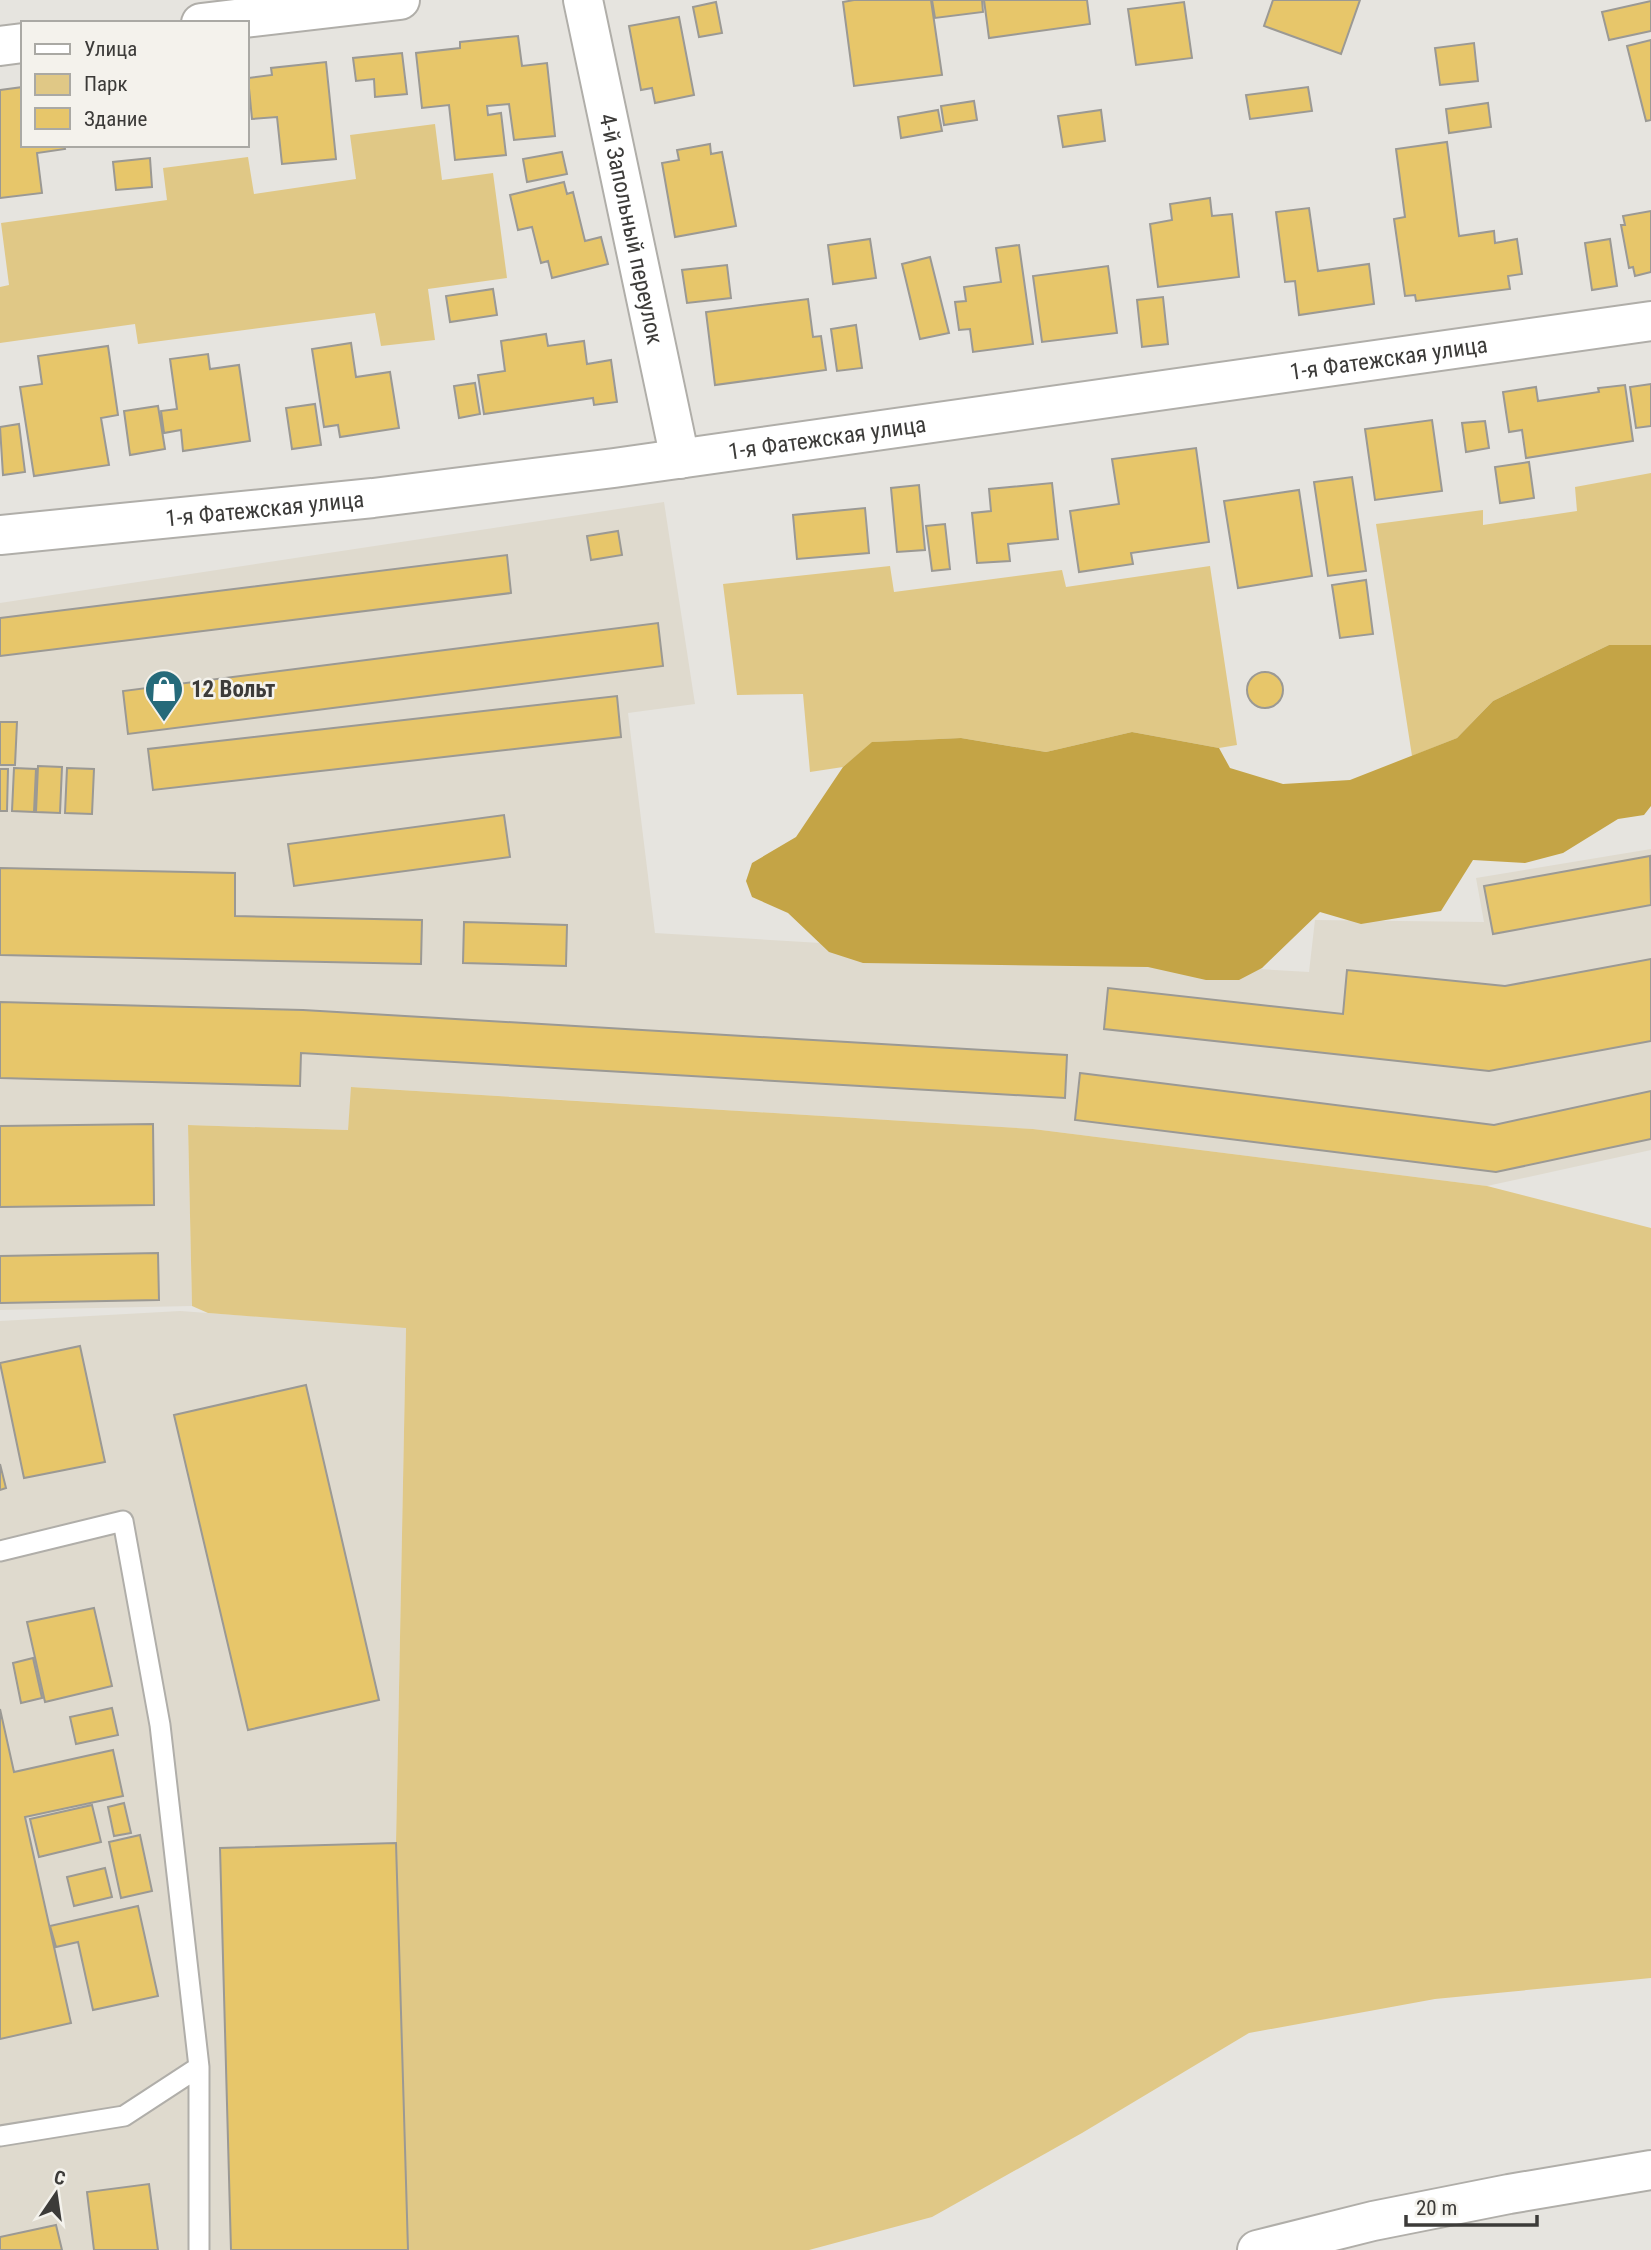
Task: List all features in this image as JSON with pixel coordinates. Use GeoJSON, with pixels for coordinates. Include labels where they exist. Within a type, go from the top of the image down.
{"type":"FeatureCollection","features":[{"type":"Feature","properties":{"kind":"street"},"geometry":{"type":"LineString","coordinates":[[218,21],[400,0]]}},
{"type":"Feature","properties":{"kind":"street","name":"4-й Запольный переулок"},"geometry":{"type":"LineString","coordinates":[[583,0],[680,459]]}},
{"type":"Feature","properties":{"kind":"street"},"geometry":{"type":"LineString","coordinates":[[0,46],[21,43]]}},
{"type":"Feature","properties":{"kind":"street","name":"1-я Фатежская улица"},"geometry":{"type":"LineString","coordinates":[[0,535],[373,498],[680,459],[1651,320]]}},
{"type":"Feature","properties":{"kind":"street"},"geometry":{"type":"LineString","coordinates":[[1256,2250],[1373,2221],[1651,2170]]}},
{"type":"Feature","properties":{"kind":"lane"},"geometry":{"type":"LineString","coordinates":[[0,1551],[122,1521],[160,1725],[199,2067],[199,2250]]}},
{"type":"Feature","properties":{"kind":"lane"},"geometry":{"type":"LineString","coordinates":[[0,2136],[124,2116],[199,2067]]}},
{"type":"Feature","properties":{"kind":"shaded area"},"geometry":{"type":"Polygon","coordinates":[[[664,502],[695,704],[628,713],[655,933],[1309,972],[1315,920],[1484,922],[1476,878],[1651,849],[1651,1150],[1487,1186],[1033,1129],[352,1087],[348,1130],[188,1125],[192,1306],[0,1310],[0,603],[664,502]]]}},
{"type":"Feature","properties":{"kind":"shaded area"},"geometry":{"type":"Polygon","coordinates":[[[1609,645],[1651,645],[1651,806],[1644,815],[1618,819],[1563,853],[1525,863],[1473,860],[1441,911],[1361,924],[1320,912],[1262,968],[1239,980],[1206,980],[1148,967],[863,963],[829,952],[788,913],[752,897],[746,881],[752,863],[796,837],[843,767],[872,742],[961,738],[1046,752],[1132,732],[1219,748],[1230,768],[1283,784],[1350,780],[1457,738],[1493,701],[1609,645]]]}},
{"type":"Feature","properties":{"kind":"shaded area"},"geometry":{"type":"Polygon","coordinates":[[[180,1311],[406,1327],[396,1843],[408,2250],[0,2250],[0,1321],[180,1311]]]}},
{"type":"Feature","properties":{"kind":"green space"},"geometry":{"type":"Polygon","coordinates":[[[435,124],[442,180],[493,173],[507,278],[428,289],[435,340],[381,346],[375,313],[138,344],[135,324],[0,343],[0,287],[9,285],[1,223],[167,200],[163,168],[248,157],[254,194],[356,179],[350,135],[435,124]]]}},
{"type":"Feature","properties":{"kind":"green space"},"geometry":{"type":"Polygon","coordinates":[[[1651,473],[1651,645],[1609,645],[1493,701],[1457,738],[1412,756],[1376,524],[1483,510],[1483,525],[1577,511],[1575,487],[1651,473]]]}},
{"type":"Feature","properties":{"kind":"green space"},"geometry":{"type":"Polygon","coordinates":[[[890,566],[894,592],[1062,570],[1066,587],[1210,566],[1237,745],[1219,748],[1132,732],[1046,752],[961,738],[873,742],[843,767],[810,772],[803,694],[737,695],[723,584],[890,566]]]}},
{"type":"Feature","properties":{"kind":"green space"},"geometry":{"type":"Polygon","coordinates":[[[351,1087],[1033,1129],[1487,1186],[1651,1228],[1651,1978],[1435,1999],[1249,2033],[1082,2133],[932,2217],[809,2250],[408,2250],[396,1843],[406,1328],[208,1313],[192,1306],[188,1125],[348,1130],[351,1087]]]}},
{"type":"Feature","properties":{"kind":"building"},"geometry":{"type":"Polygon","coordinates":[[[931,0],[942,75],[854,86],[843,2],[931,0]]]}},
{"type":"Feature","properties":{"kind":"building"},"geometry":{"type":"Polygon","coordinates":[[[932,0],[982,0],[983,12],[935,18],[932,0]]]}},
{"type":"Feature","properties":{"kind":"building"},"geometry":{"type":"Polygon","coordinates":[[[984,0],[1087,0],[1090,24],[989,38],[984,0]]]}},
{"type":"Feature","properties":{"kind":"building"},"geometry":{"type":"Polygon","coordinates":[[[1273,0],[1360,0],[1341,54],[1264,26],[1273,0]]]}},
{"type":"Feature","properties":{"kind":"building"},"geometry":{"type":"Polygon","coordinates":[[[1651,1],[1651,31],[1609,40],[1602,12],[1651,1]]]}},
{"type":"Feature","properties":{"kind":"building"},"geometry":{"type":"Polygon","coordinates":[[[716,2],[722,33],[699,37],[693,7],[716,2]]]}},
{"type":"Feature","properties":{"kind":"building"},"geometry":{"type":"Polygon","coordinates":[[[1184,2],[1192,58],[1136,65],[1128,9],[1184,2]]]}},
{"type":"Feature","properties":{"kind":"building"},"geometry":{"type":"Polygon","coordinates":[[[679,17],[694,95],[655,103],[652,88],[641,90],[629,26],[679,17]]]}},
{"type":"Feature","properties":{"kind":"building"},"geometry":{"type":"Polygon","coordinates":[[[518,36],[522,66],[547,63],[555,136],[514,140],[509,104],[487,106],[488,115],[501,113],[506,155],[455,160],[449,105],[422,108],[416,53],[460,48],[460,42],[518,36]]]}},
{"type":"Feature","properties":{"kind":"building"},"geometry":{"type":"Polygon","coordinates":[[[1651,40],[1651,120],[1646,121],[1627,46],[1651,40]]]}},
{"type":"Feature","properties":{"kind":"building"},"geometry":{"type":"Polygon","coordinates":[[[1474,43],[1478,81],[1440,85],[1435,48],[1474,43]]]}},
{"type":"Feature","properties":{"kind":"building"},"geometry":{"type":"Polygon","coordinates":[[[402,53],[407,94],[375,97],[374,79],[356,81],[353,58],[402,53]]]}},
{"type":"Feature","properties":{"kind":"building"},"geometry":{"type":"Polygon","coordinates":[[[326,62],[336,159],[282,164],[277,117],[252,119],[248,78],[272,75],[271,68],[326,62]]]}},
{"type":"Feature","properties":{"kind":"building"},"geometry":{"type":"Polygon","coordinates":[[[21,87],[21,147],[64,147],[37,153],[42,193],[0,198],[0,90],[21,87]]]}},
{"type":"Feature","properties":{"kind":"building"},"geometry":{"type":"Polygon","coordinates":[[[1308,87],[1312,111],[1250,119],[1246,95],[1308,87]]]}},
{"type":"Feature","properties":{"kind":"building"},"geometry":{"type":"Polygon","coordinates":[[[974,101],[977,120],[944,125],[941,106],[974,101]]]}},
{"type":"Feature","properties":{"kind":"building"},"geometry":{"type":"Polygon","coordinates":[[[1488,103],[1491,127],[1449,133],[1446,109],[1488,103]]]}},
{"type":"Feature","properties":{"kind":"building"},"geometry":{"type":"Polygon","coordinates":[[[938,110],[942,131],[901,138],[898,117],[938,110]]]}},
{"type":"Feature","properties":{"kind":"building"},"geometry":{"type":"Polygon","coordinates":[[[1101,110],[1105,141],[1063,147],[1058,116],[1101,110]]]}},
{"type":"Feature","properties":{"kind":"building"},"geometry":{"type":"Polygon","coordinates":[[[1447,142],[1459,236],[1494,231],[1495,243],[1517,239],[1522,274],[1508,276],[1510,289],[1416,301],[1415,295],[1405,296],[1394,219],[1405,217],[1396,149],[1447,142]]]}},
{"type":"Feature","properties":{"kind":"building"},"geometry":{"type":"Polygon","coordinates":[[[710,144],[711,154],[722,152],[736,226],[675,237],[662,163],[679,160],[677,150],[710,144]]]}},
{"type":"Feature","properties":{"kind":"building"},"geometry":{"type":"Polygon","coordinates":[[[562,152],[567,174],[527,182],[523,159],[562,152]]]}},
{"type":"Feature","properties":{"kind":"building"},"geometry":{"type":"Polygon","coordinates":[[[150,158],[152,187],[116,190],[113,162],[150,158]]]}},
{"type":"Feature","properties":{"kind":"building"},"geometry":{"type":"Polygon","coordinates":[[[564,182],[567,194],[573,192],[585,241],[601,237],[608,264],[552,278],[548,261],[541,263],[532,227],[518,230],[510,195],[564,182]]]}},
{"type":"Feature","properties":{"kind":"building"},"geometry":{"type":"Polygon","coordinates":[[[1210,198],[1212,216],[1232,214],[1239,277],[1158,287],[1150,224],[1172,220],[1170,204],[1210,198]]]}},
{"type":"Feature","properties":{"kind":"building"},"geometry":{"type":"Polygon","coordinates":[[[1309,208],[1318,271],[1369,264],[1374,304],[1299,315],[1295,281],[1285,282],[1276,212],[1309,208]]]}},
{"type":"Feature","properties":{"kind":"building"},"geometry":{"type":"Polygon","coordinates":[[[1651,211],[1651,272],[1635,276],[1633,267],[1629,268],[1621,225],[1625,225],[1623,216],[1651,211]]]}},
{"type":"Feature","properties":{"kind":"building"},"geometry":{"type":"Polygon","coordinates":[[[870,239],[876,278],[833,284],[828,245],[870,239]]]}},
{"type":"Feature","properties":{"kind":"building"},"geometry":{"type":"Polygon","coordinates":[[[1610,239],[1617,286],[1592,290],[1585,243],[1610,239]]]}},
{"type":"Feature","properties":{"kind":"building"},"geometry":{"type":"Polygon","coordinates":[[[1019,245],[1033,344],[973,352],[970,329],[959,330],[955,302],[966,301],[964,287],[1001,282],[996,248],[1019,245]]]}},
{"type":"Feature","properties":{"kind":"building"},"geometry":{"type":"Polygon","coordinates":[[[930,257],[949,333],[920,339],[902,264],[930,257]]]}},
{"type":"Feature","properties":{"kind":"building"},"geometry":{"type":"Polygon","coordinates":[[[727,265],[731,298],[687,303],[682,270],[727,265]]]}},
{"type":"Feature","properties":{"kind":"building"},"geometry":{"type":"Polygon","coordinates":[[[1108,266],[1117,333],[1042,342],[1033,276],[1108,266]]]}},
{"type":"Feature","properties":{"kind":"building"},"geometry":{"type":"Polygon","coordinates":[[[493,289],[497,315],[450,322],[446,296],[493,289]]]}},
{"type":"Feature","properties":{"kind":"building"},"geometry":{"type":"Polygon","coordinates":[[[1163,297],[1168,344],[1142,347],[1137,300],[1163,297]]]}},
{"type":"Feature","properties":{"kind":"building"},"geometry":{"type":"Polygon","coordinates":[[[808,299],[813,337],[821,336],[826,370],[715,385],[706,312],[808,299]]]}},
{"type":"Feature","properties":{"kind":"building"},"geometry":{"type":"Polygon","coordinates":[[[856,325],[862,368],[837,371],[831,329],[856,325]]]}},
{"type":"Feature","properties":{"kind":"building"},"geometry":{"type":"Polygon","coordinates":[[[546,334],[548,346],[584,341],[587,364],[611,360],[617,402],[594,405],[593,398],[484,414],[478,375],[505,371],[501,341],[546,334]]]}},
{"type":"Feature","properties":{"kind":"building"},"geometry":{"type":"Polygon","coordinates":[[[351,343],[356,377],[390,372],[399,428],[340,437],[338,425],[324,427],[312,349],[351,343]]]}},
{"type":"Feature","properties":{"kind":"building"},"geometry":{"type":"Polygon","coordinates":[[[108,346],[118,415],[101,418],[109,465],[34,476],[20,387],[42,384],[38,356],[108,346]]]}},
{"type":"Feature","properties":{"kind":"building"},"geometry":{"type":"Polygon","coordinates":[[[208,354],[210,369],[239,365],[250,441],[183,451],[181,430],[164,433],[161,411],[177,409],[170,359],[208,354]]]}},
{"type":"Feature","properties":{"kind":"building"},"geometry":{"type":"Polygon","coordinates":[[[475,383],[480,414],[459,418],[454,386],[475,383]]]}},
{"type":"Feature","properties":{"kind":"building"},"geometry":{"type":"Polygon","coordinates":[[[1651,384],[1651,426],[1636,428],[1630,387],[1651,384]]]}},
{"type":"Feature","properties":{"kind":"building"},"geometry":{"type":"Polygon","coordinates":[[[1625,385],[1633,441],[1526,458],[1522,430],[1509,432],[1503,392],[1536,387],[1538,401],[1599,392],[1598,388],[1625,385]]]}},
{"type":"Feature","properties":{"kind":"building"},"geometry":{"type":"Polygon","coordinates":[[[315,404],[321,445],[292,449],[286,408],[315,404]]]}},
{"type":"Feature","properties":{"kind":"building"},"geometry":{"type":"Polygon","coordinates":[[[158,406],[165,449],[130,455],[124,411],[158,406]]]}},
{"type":"Feature","properties":{"kind":"building"},"geometry":{"type":"Polygon","coordinates":[[[1432,420],[1442,491],[1375,500],[1365,429],[1432,420]]]}},
{"type":"Feature","properties":{"kind":"building"},"geometry":{"type":"Polygon","coordinates":[[[1485,421],[1489,448],[1466,452],[1462,423],[1485,421]]]}},
{"type":"Feature","properties":{"kind":"building"},"geometry":{"type":"Polygon","coordinates":[[[19,424],[25,472],[3,475],[0,427],[19,424]]]}},
{"type":"Feature","properties":{"kind":"building"},"geometry":{"type":"Polygon","coordinates":[[[1196,448],[1209,542],[1131,553],[1133,564],[1079,572],[1070,511],[1119,504],[1112,459],[1196,448]]]}},
{"type":"Feature","properties":{"kind":"building"},"geometry":{"type":"Polygon","coordinates":[[[1529,462],[1534,498],[1500,503],[1495,467],[1529,462]]]}},
{"type":"Feature","properties":{"kind":"building"},"geometry":{"type":"Polygon","coordinates":[[[1352,477],[1366,571],[1328,576],[1314,482],[1352,477]]]}},
{"type":"Feature","properties":{"kind":"building"},"geometry":{"type":"Polygon","coordinates":[[[1052,483],[1058,539],[1008,544],[1010,561],[977,563],[972,513],[991,511],[989,489],[1052,483]]]}},
{"type":"Feature","properties":{"kind":"building"},"geometry":{"type":"Polygon","coordinates":[[[919,485],[925,550],[897,552],[891,488],[919,485]]]}},
{"type":"Feature","properties":{"kind":"building"},"geometry":{"type":"Polygon","coordinates":[[[1299,490],[1312,576],[1238,588],[1224,501],[1299,490]]]}},
{"type":"Feature","properties":{"kind":"building"},"geometry":{"type":"Polygon","coordinates":[[[865,508],[869,553],[797,559],[793,515],[865,508]]]}},
{"type":"Feature","properties":{"kind":"building"},"geometry":{"type":"Polygon","coordinates":[[[945,524],[950,569],[932,571],[926,526],[945,524]]]}},
{"type":"Feature","properties":{"kind":"building"},"geometry":{"type":"Polygon","coordinates":[[[618,531],[622,555],[591,560],[587,536],[618,531]]]}},
{"type":"Feature","properties":{"kind":"building"},"geometry":{"type":"Polygon","coordinates":[[[507,555],[511,593],[0,656],[0,618],[507,555]]]}},
{"type":"Feature","properties":{"kind":"building"},"geometry":{"type":"Polygon","coordinates":[[[1366,580],[1373,634],[1340,638],[1332,585],[1366,580]]]}},
{"type":"Feature","properties":{"kind":"building"},"geometry":{"type":"Polygon","coordinates":[[[658,623],[663,666],[128,734],[123,691],[658,623]]]}},
{"type":"Feature","properties":{"kind":"building"},"geometry":{"type":"Polygon","coordinates":[[[1265,672],[1278,677],[1283,690],[1278,703],[1265,708],[1252,703],[1247,690],[1252,677],[1265,672]]]}},
{"type":"Feature","properties":{"kind":"building"},"geometry":{"type":"Polygon","coordinates":[[[617,696],[621,737],[153,790],[148,749],[617,696]]]}},
{"type":"Feature","properties":{"kind":"building"},"geometry":{"type":"Polygon","coordinates":[[[0,722],[17,722],[15,765],[0,765],[0,722]]]}},
{"type":"Feature","properties":{"kind":"building"},"geometry":{"type":"Polygon","coordinates":[[[38,766],[62,767],[60,813],[36,812],[38,766]]]}},
{"type":"Feature","properties":{"kind":"building"},"geometry":{"type":"Polygon","coordinates":[[[14,768],[36,769],[34,812],[12,811],[14,768]]]}},
{"type":"Feature","properties":{"kind":"building"},"geometry":{"type":"Polygon","coordinates":[[[67,768],[94,769],[92,814],[65,813],[67,768]]]}},
{"type":"Feature","properties":{"kind":"building"},"geometry":{"type":"Polygon","coordinates":[[[0,769],[8,769],[7,811],[0,811],[0,769]]]}},
{"type":"Feature","properties":{"kind":"building"},"geometry":{"type":"Polygon","coordinates":[[[504,815],[510,857],[294,886],[288,844],[504,815]]]}},
{"type":"Feature","properties":{"kind":"building"},"geometry":{"type":"Polygon","coordinates":[[[1650,856],[1651,905],[1493,934],[1484,886],[1650,856]]]}},
{"type":"Feature","properties":{"kind":"building"},"geometry":{"type":"Polygon","coordinates":[[[0,868],[235,873],[235,916],[422,920],[421,964],[0,955],[0,868]]]}},
{"type":"Feature","properties":{"kind":"building"},"geometry":{"type":"Polygon","coordinates":[[[464,922],[567,925],[566,966],[463,963],[464,922]]]}},
{"type":"Feature","properties":{"kind":"building"},"geometry":{"type":"Polygon","coordinates":[[[1651,959],[1651,1041],[1489,1071],[1104,1029],[1108,988],[1343,1014],[1347,970],[1505,986],[1651,959]]]}},
{"type":"Feature","properties":{"kind":"building"},"geometry":{"type":"Polygon","coordinates":[[[0,1002],[303,1010],[1067,1055],[1065,1098],[301,1053],[300,1086],[0,1078],[0,1002]]]}},
{"type":"Feature","properties":{"kind":"building"},"geometry":{"type":"Polygon","coordinates":[[[1080,1073],[1494,1125],[1651,1091],[1651,1139],[1496,1172],[1075,1120],[1080,1073]]]}},
{"type":"Feature","properties":{"kind":"building"},"geometry":{"type":"Polygon","coordinates":[[[153,1124],[154,1205],[0,1207],[0,1126],[153,1124]]]}},
{"type":"Feature","properties":{"kind":"building"},"geometry":{"type":"Polygon","coordinates":[[[158,1253],[159,1300],[0,1303],[0,1256],[158,1253]]]}},
{"type":"Feature","properties":{"kind":"building"},"geometry":{"type":"Polygon","coordinates":[[[80,1346],[105,1462],[24,1478],[0,1363],[80,1346]]]}},
{"type":"Feature","properties":{"kind":"building"},"geometry":{"type":"Polygon","coordinates":[[[306,1385],[379,1700],[248,1730],[174,1415],[306,1385]]]}},
{"type":"Feature","properties":{"kind":"building"},"geometry":{"type":"Polygon","coordinates":[[[0,1464],[6,1488],[0,1490],[0,1464]]]}},
{"type":"Feature","properties":{"kind":"building"},"geometry":{"type":"Polygon","coordinates":[[[94,1608],[112,1686],[45,1702],[27,1622],[94,1608]]]}},
{"type":"Feature","properties":{"kind":"building"},"geometry":{"type":"Polygon","coordinates":[[[33,1658],[42,1698],[21,1703],[13,1663],[33,1658]]]}},
{"type":"Feature","properties":{"kind":"building"},"geometry":{"type":"Polygon","coordinates":[[[112,1708],[118,1735],[76,1744],[70,1717],[112,1708]]]}},
{"type":"Feature","properties":{"kind":"building"},"geometry":{"type":"Polygon","coordinates":[[[0,1709],[14,1772],[113,1750],[123,1796],[25,1817],[71,2023],[0,2039],[0,1709]]]}},
{"type":"Feature","properties":{"kind":"building"},"geometry":{"type":"Polygon","coordinates":[[[124,1803],[131,1833],[114,1836],[108,1807],[124,1803]]]}},
{"type":"Feature","properties":{"kind":"building"},"geometry":{"type":"Polygon","coordinates":[[[92,1805],[101,1842],[39,1857],[30,1819],[92,1805]]]}},
{"type":"Feature","properties":{"kind":"building"},"geometry":{"type":"Polygon","coordinates":[[[140,1835],[152,1891],[121,1898],[109,1842],[140,1835]]]}},
{"type":"Feature","properties":{"kind":"building"},"geometry":{"type":"Polygon","coordinates":[[[396,1843],[408,2250],[231,2250],[220,1848],[396,1843]]]}},
{"type":"Feature","properties":{"kind":"building"},"geometry":{"type":"Polygon","coordinates":[[[105,1868],[112,1897],[74,1906],[67,1877],[105,1868]]]}},
{"type":"Feature","properties":{"kind":"building"},"geometry":{"type":"Polygon","coordinates":[[[138,1906],[158,1996],[93,2010],[78,1942],[56,1947],[50,1926],[138,1906]]]}},
{"type":"Feature","properties":{"kind":"building"},"geometry":{"type":"Polygon","coordinates":[[[149,2184],[158,2250],[94,2250],[87,2192],[149,2184]]]}},
{"type":"Feature","properties":{"kind":"building"},"geometry":{"type":"Polygon","coordinates":[[[56,2225],[62,2250],[0,2250],[0,2237],[56,2225]]]}},
{"type":"Feature","properties":{"kind":"place","name":"12 Вольт"},"geometry":{"type":"Point","coordinates":[164,723]}}]}
